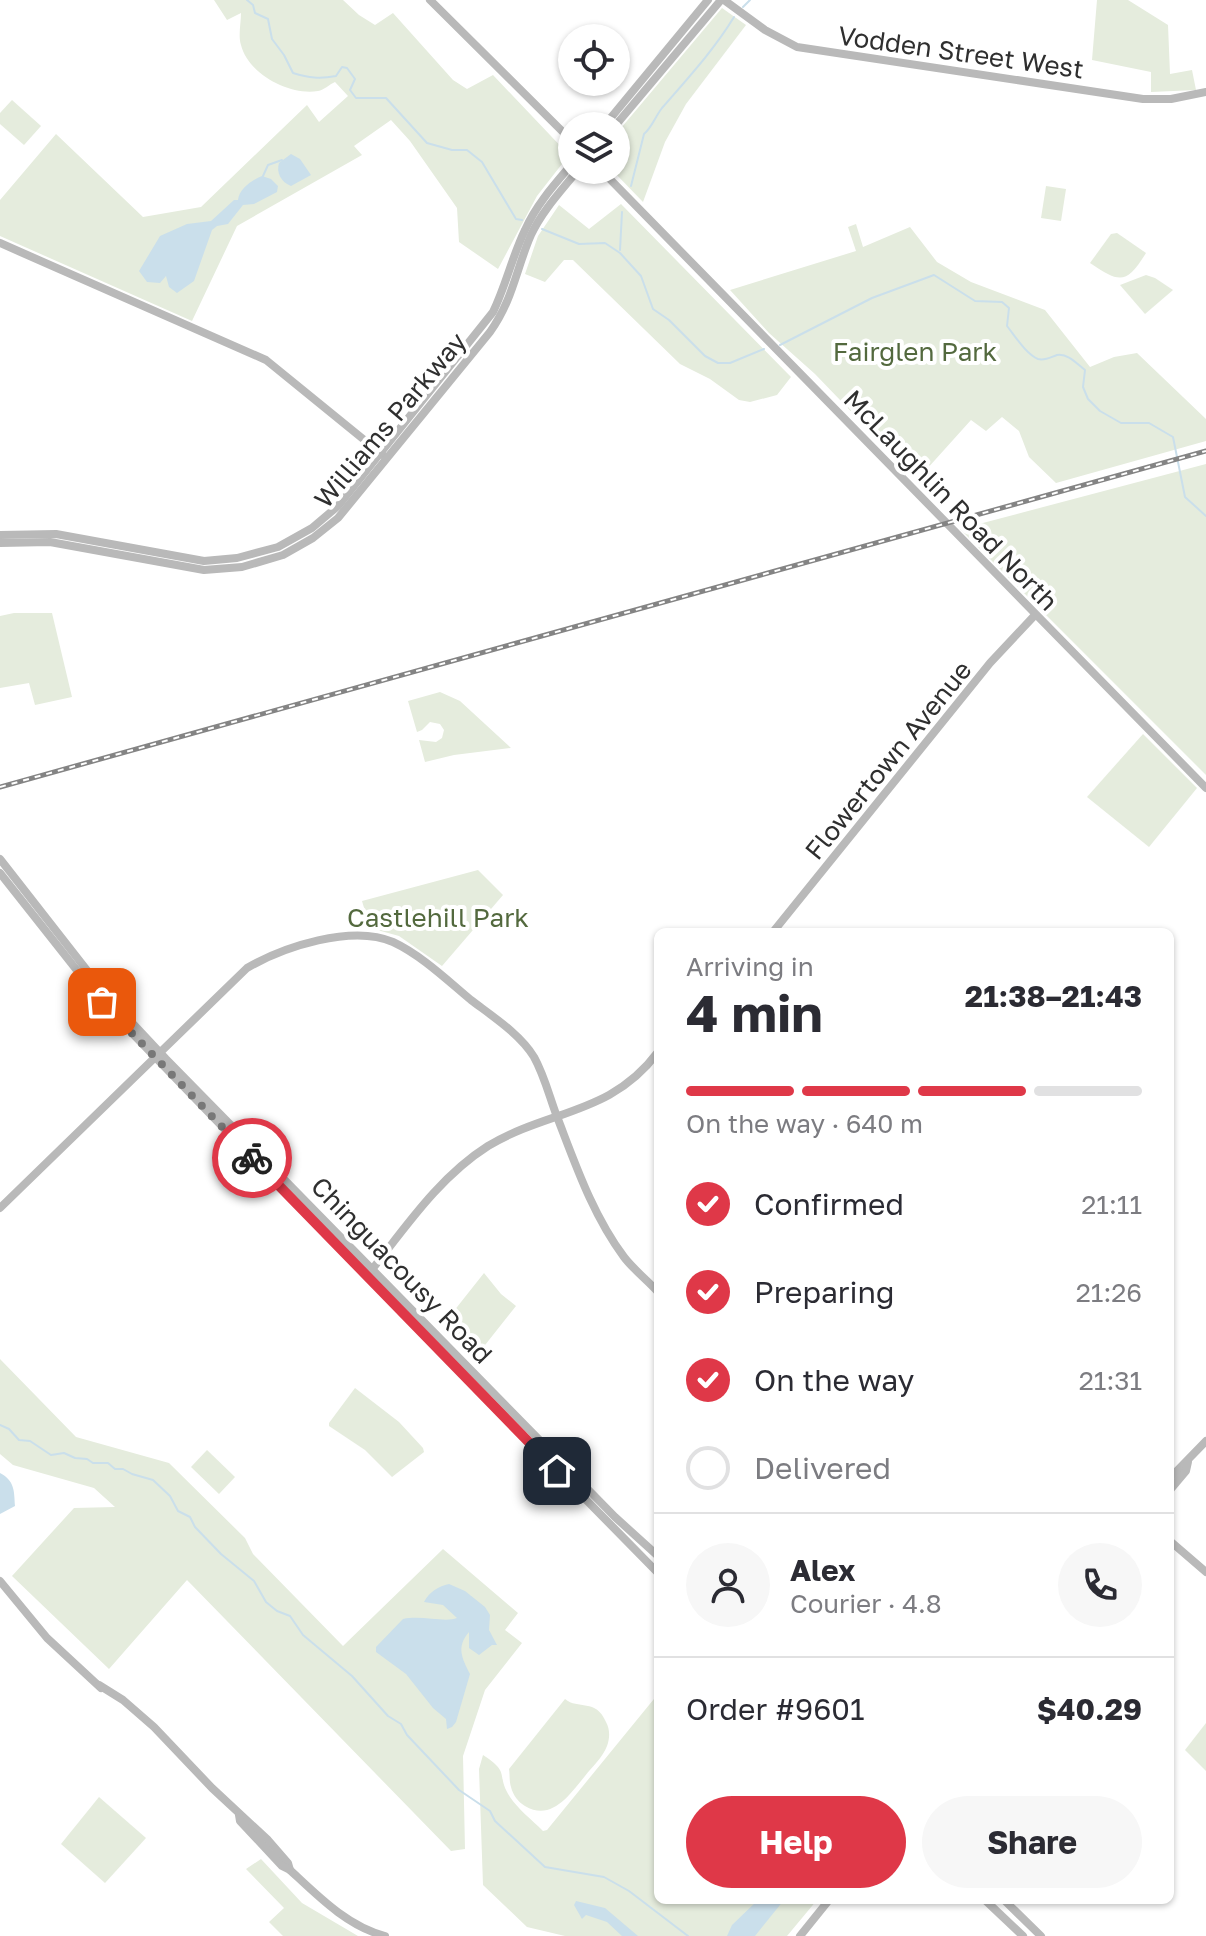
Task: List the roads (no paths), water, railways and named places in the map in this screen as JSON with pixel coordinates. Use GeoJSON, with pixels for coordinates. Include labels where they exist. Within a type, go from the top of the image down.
{"type":"FeatureCollection","features":[{"type":"Feature","properties":{"kind":"main road"},"geometry":{"type":"LineString","coordinates":[[430,0],[558,127]]}},
{"type":"Feature","properties":{"kind":"main road"},"geometry":{"type":"LineString","coordinates":[[616,112],[708,0]]}},
{"type":"Feature","properties":{"kind":"main road"},"geometry":{"type":"LineString","coordinates":[[627,112],[722,0]]}},
{"type":"Feature","properties":{"kind":"main road","name":"Vodden Street West"},"geometry":{"type":"LineString","coordinates":[[722,0],[765,30],[797,47],[1143,99],[1171,99],[1206,92]]}},
{"type":"Feature","properties":{"kind":"main road","name":"Williams Parkway"},"geometry":{"type":"LineString","coordinates":[[0,543],[50,542],[204,570],[242,567],[283,555],[313,538],[338,518],[493,312],[526,235],[558,184]]}},
{"type":"Feature","properties":{"kind":"main road","name":"Williams Parkway"},"geometry":{"type":"LineString","coordinates":[[540,211],[565,184]]}},
{"type":"Feature","properties":{"kind":"main road","name":"McLaughlin Road North"},"geometry":{"type":"LineString","coordinates":[[615,184],[1206,788]]}},
{"type":"Feature","properties":{"kind":"main road"},"geometry":{"type":"LineString","coordinates":[[0,243],[266,360],[384,456]]}},
{"type":"Feature","properties":{"kind":"main road","name":"Williams Parkway"},"geometry":{"type":"LineString","coordinates":[[0,535],[56,534],[191,560],[258,554],[296,538],[327,516],[384,456]]}},
{"type":"Feature","properties":{"kind":"main road","name":"Flowertown Avenue"},"geometry":{"type":"LineString","coordinates":[[776,928],[990,663],[1035,615]]}},
{"type":"Feature","properties":{"kind":"main road","name":"Chinguacousy Road"},"geometry":{"type":"LineString","coordinates":[[0,859],[107,996],[159,1056]]}},
{"type":"Feature","properties":{"kind":"main road","name":"Chinguacousy Road"},"geometry":{"type":"LineString","coordinates":[[0,873],[93,991],[370,1272],[654,1569]]}},
{"type":"Feature","properties":{"kind":"main road"},"geometry":{"type":"LineString","coordinates":[[0,1208],[247,968],[264,958],[342,936],[376,937],[412,953],[527,1048],[541,1073],[578,1173],[606,1230],[625,1259],[654,1288]]}},
{"type":"Feature","properties":{"kind":"main road"},"geometry":{"type":"LineString","coordinates":[[370,1272],[410,1220],[459,1169],[488,1147],[610,1096],[642,1073],[654,1057]]}},
{"type":"Feature","properties":{"kind":"main road","name":"Chinguacousy Road"},"geometry":{"type":"LineString","coordinates":[[370,1272],[654,1552]]}},
{"type":"Feature","properties":{"kind":"main road"},"geometry":{"type":"LineString","coordinates":[[1174,1473],[1206,1441]]}},
{"type":"Feature","properties":{"kind":"main road"},"geometry":{"type":"LineString","coordinates":[[1174,1485],[1186,1471],[1188,1462]]}},
{"type":"Feature","properties":{"kind":"main road"},"geometry":{"type":"LineString","coordinates":[[1174,1544],[1206,1572]]}},
{"type":"Feature","properties":{"kind":"main road"},"geometry":{"type":"LineString","coordinates":[[0,1581],[47,1638],[99,1685],[154,1727],[239,1815],[240,1821],[282,1866],[328,1905],[356,1924],[385,1936]]}},
{"type":"Feature","properties":{"kind":"main road"},"geometry":{"type":"LineString","coordinates":[[800,1936],[826,1904]]}},
{"type":"Feature","properties":{"kind":"main road"},"geometry":{"type":"LineString","coordinates":[[989,1904],[1023,1936]]}},
{"type":"Feature","properties":{"kind":"main road"},"geometry":{"type":"LineString","coordinates":[[1008,1904],[1041,1936]]}},
{"type":"Feature","properties":{"kind":"water"},"geometry":{"type":"Polygon","coordinates":[[[291,154],[300,159],[311,175],[291,186],[282,180],[278,170],[279,163],[291,154]]]}},
{"type":"Feature","properties":{"kind":"water"},"geometry":{"type":"Polygon","coordinates":[[[262,176],[278,186],[277,192],[254,204],[243,205],[228,224],[212,230],[194,281],[177,293],[169,287],[166,276],[160,283],[147,282],[139,271],[160,236],[187,224],[211,221],[234,200],[238,200],[247,185],[262,176]]]}},
{"type":"Feature","properties":{"kind":"water"},"geometry":{"type":"Polygon","coordinates":[[[0,1473],[11,1483],[15,1506],[0,1514],[0,1473]]]}},
{"type":"Feature","properties":{"kind":"water"},"geometry":{"type":"Polygon","coordinates":[[[449,1584],[465,1591],[485,1607],[490,1615],[489,1630],[497,1645],[492,1645],[479,1655],[469,1648],[469,1632],[465,1637],[462,1653],[470,1674],[456,1722],[447,1729],[446,1719],[433,1708],[406,1674],[376,1652],[376,1647],[403,1619],[457,1618],[443,1605],[424,1602],[435,1590],[449,1584]]]}},
{"type":"Feature","properties":{"kind":"water"},"geometry":{"type":"Polygon","coordinates":[[[576,1901],[605,1908],[638,1936],[622,1936],[607,1922],[586,1915],[582,1919],[574,1905],[576,1901]]]}},
{"type":"Feature","properties":{"kind":"water"},"geometry":{"type":"Polygon","coordinates":[[[754,1904],[781,1904],[755,1936],[727,1936],[732,1925],[754,1904]]]}},
{"type":"Feature","properties":{"kind":"waterway"},"geometry":{"type":"LineString","coordinates":[[247,0],[253,5],[255,13],[268,19],[272,39],[293,73],[325,78],[336,76],[342,67],[347,68],[355,79],[350,90],[356,98],[386,98],[427,143],[452,150],[467,150],[482,162],[516,219],[522,220]]}},
{"type":"Feature","properties":{"kind":"waterway"},"geometry":{"type":"LineString","coordinates":[[743,7],[750,0]]}},
{"type":"Feature","properties":{"kind":"waterway"},"geometry":{"type":"LineString","coordinates":[[631,186],[644,134],[734,17]]}},
{"type":"Feature","properties":{"kind":"waterway"},"geometry":{"type":"LineString","coordinates":[[263,176],[268,165],[282,160]]}},
{"type":"Feature","properties":{"kind":"waterway"},"geometry":{"type":"LineString","coordinates":[[620,250],[622,212]]}},
{"type":"Feature","properties":{"kind":"waterway"},"geometry":{"type":"LineString","coordinates":[[542,229],[579,244],[605,243],[620,253],[641,276],[653,309],[669,320],[705,356],[718,363],[730,363],[764,349]]}},
{"type":"Feature","properties":{"kind":"waterway"},"geometry":{"type":"LineString","coordinates":[[780,345],[872,298],[934,275],[975,301],[1002,302],[1009,308],[1007,326],[1029,353],[1041,359],[1065,356],[1085,370],[1083,387],[1088,399],[1100,411],[1121,423],[1149,423],[1173,437],[1185,497],[1206,516]]}},
{"type":"Feature","properties":{"kind":"waterway"},"geometry":{"type":"LineString","coordinates":[[0,1425],[9,1429],[19,1440],[30,1441],[51,1455],[64,1453],[93,1463],[108,1463],[115,1469],[153,1480],[170,1496],[178,1511],[190,1517],[195,1527],[221,1554],[254,1581],[266,1602],[290,1616],[303,1635],[352,1676],[388,1716],[401,1724],[407,1735],[459,1790],[490,1811],[495,1821],[545,1867],[604,1877],[629,1891],[688,1936]]}},
{"type":"Feature","properties":{"kind":"railway"},"geometry":{"type":"LineString","coordinates":[[0,787],[1206,451]]}},
{"type":"Feature","properties":{"kind":"park label","name":"Fairglen Park"},"geometry":{"type":"Point","coordinates":[915,351]}},
{"type":"Feature","properties":{"kind":"park label","name":"Castlehill Park"},"geometry":{"type":"Point","coordinates":[438,917]}}]}
